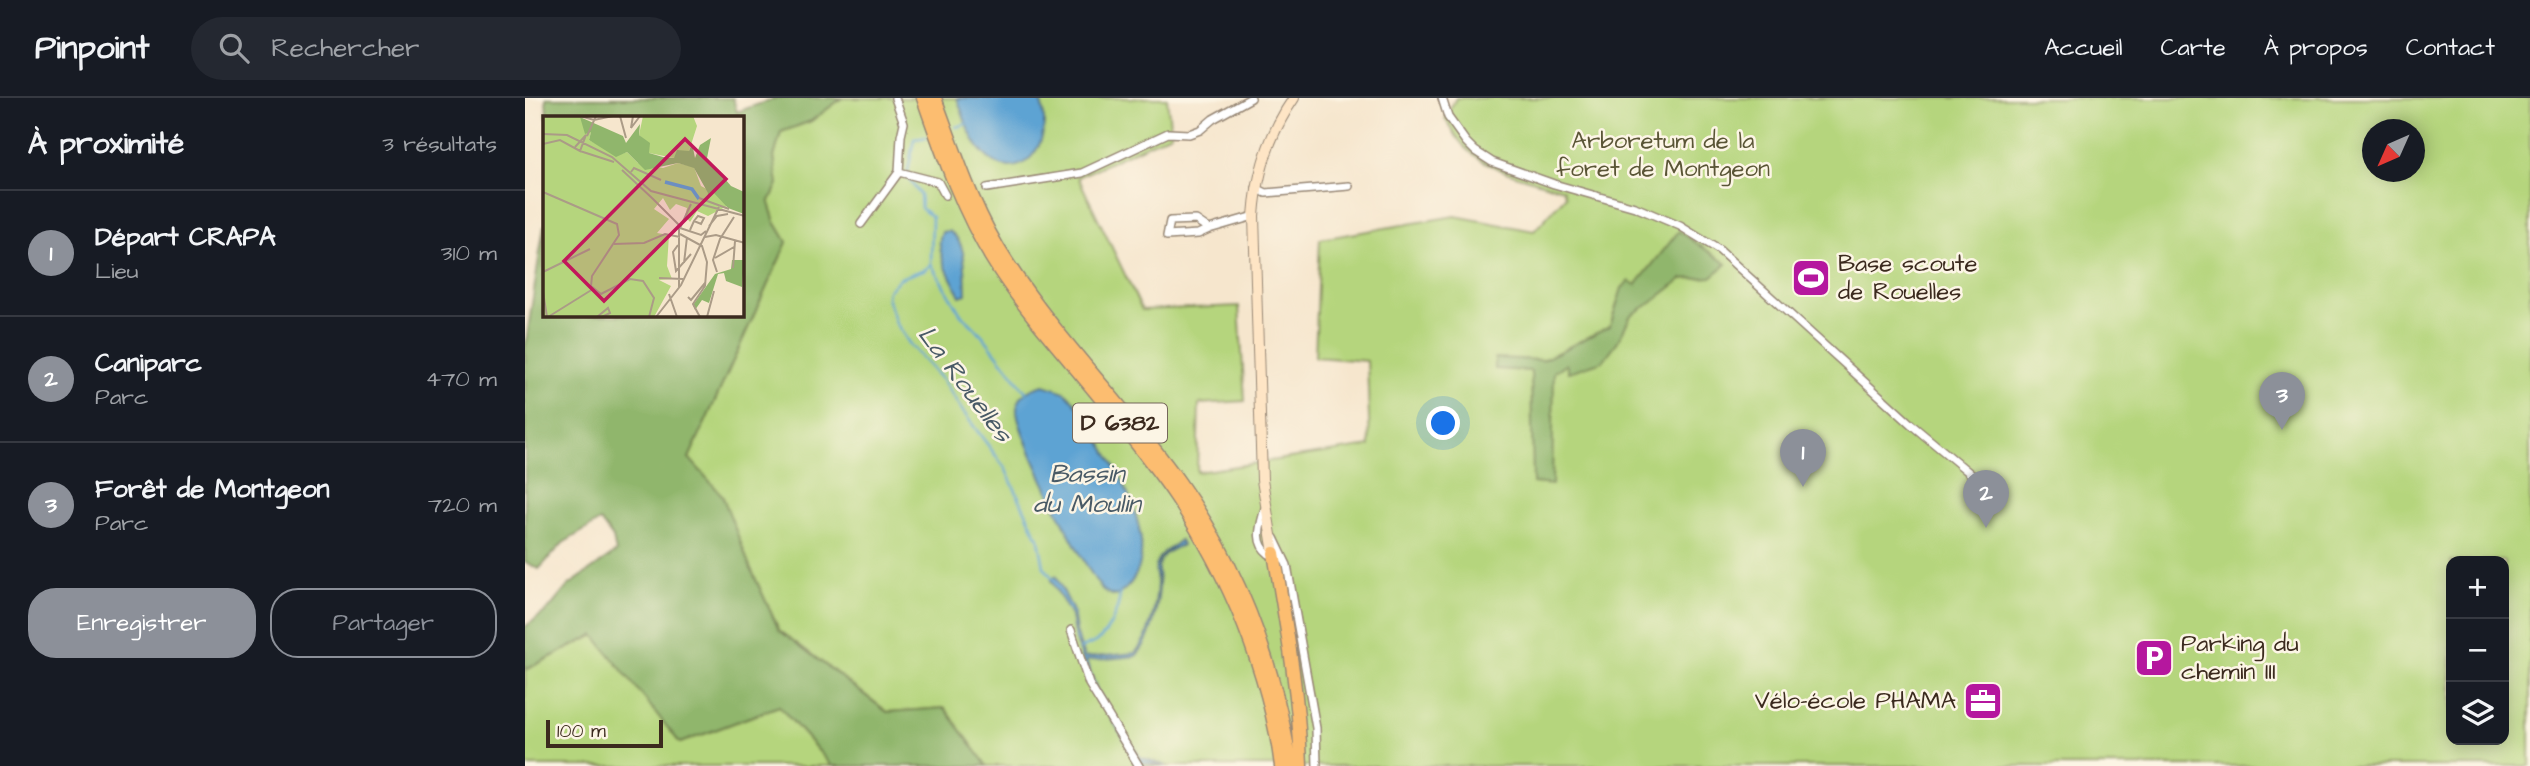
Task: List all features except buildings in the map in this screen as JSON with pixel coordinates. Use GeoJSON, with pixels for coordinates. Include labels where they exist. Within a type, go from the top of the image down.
{"type":"FeatureCollection","features":[{"type":"Feature","properties":{"kind":"highway"},"geometry":{"type":"LineString","coordinates":[[916,98],[949,166]]}},
{"type":"Feature","properties":{"kind":"highway","name":"D 6382"},"geometry":{"type":"LineString","coordinates":[[923,98],[979,236],[1021,303],[1142,450],[1203,539],[1241,620],[1259,670],[1281,766]]}},
{"type":"Feature","properties":{"kind":"highway","name":"D 6382"},"geometry":{"type":"LineString","coordinates":[[935,98],[976,206],[1006,261],[1179,482],[1228,561],[1248,605],[1271,671],[1291,766]]}},
{"type":"Feature","properties":{"kind":"highway"},"geometry":{"type":"LineString","coordinates":[[1278,552],[1300,732],[1301,766]]}},
{"type":"Feature","properties":{"kind":"street"},"geometry":{"type":"LineString","coordinates":[[861,224],[899,172],[904,123],[895,98]]}},
{"type":"Feature","properties":{"kind":"street"},"geometry":{"type":"LineString","coordinates":[[987,188],[1082,173],[1168,134],[1189,134],[1200,130],[1213,119],[1251,98]]}},
{"type":"Feature","properties":{"kind":"street"},"geometry":{"type":"LineString","coordinates":[[1294,98],[1271,138],[1256,188],[1254,216],[1259,402],[1265,507],[1270,532],[1287,565],[1317,728],[1317,766]]}},
{"type":"Feature","properties":{"kind":"street"},"geometry":{"type":"LineString","coordinates":[[1442,98],[1448,117],[1466,142],[1492,162],[1554,184],[1636,207],[1680,226],[1719,250],[1913,426],[1995,494]]}},
{"type":"Feature","properties":{"kind":"street"},"geometry":{"type":"LineString","coordinates":[[899,172],[938,182],[945,195]]}},
{"type":"Feature","properties":{"kind":"street"},"geometry":{"type":"LineString","coordinates":[[1256,188],[1266,193],[1349,186]]}},
{"type":"Feature","properties":{"kind":"street"},"geometry":{"type":"LineString","coordinates":[[1209,229],[1196,220],[1170,221],[1167,236],[1198,234],[1254,216]]}},
{"type":"Feature","properties":{"kind":"street"},"geometry":{"type":"LineString","coordinates":[[1265,507],[1260,544],[1269,554],[1278,552]]}},
{"type":"Feature","properties":{"kind":"street"},"geometry":{"type":"LineString","coordinates":[[1070,631],[1089,684],[1139,766]]}},
{"type":"Feature","properties":{"kind":"green space"},"geometry":{"type":"Polygon","coordinates":[[[546,98],[733,98],[737,112],[776,98],[842,98],[811,121],[781,132],[774,157],[778,184],[769,203],[775,222],[787,242],[689,458],[722,495],[779,630],[887,712],[945,708],[987,766],[832,766],[779,706],[680,743],[594,635],[525,670],[525,627],[549,609],[568,586],[616,552],[613,538],[600,521],[563,543],[539,569],[525,562],[525,349],[543,232],[543,317],[744,317],[744,116],[547,116],[546,98]]]}},
{"type":"Feature","properties":{"kind":"green space","name":"Arboretum de la foret de Montgeon"},"geometry":{"type":"Polygon","coordinates":[[[842,98],[1167,98],[1171,134],[1078,177],[1142,310],[1239,306],[1245,401],[1199,404],[1197,472],[1370,446],[1367,361],[1315,357],[1320,239],[1455,216],[1534,231],[1566,196],[1563,189],[1498,169],[1475,156],[1459,141],[1445,119],[1456,98],[2530,98],[2530,766],[987,766],[945,708],[888,712],[779,630],[751,569],[689,458],[787,242],[775,222],[769,203],[777,184],[774,157],[781,132],[811,121],[842,98]]]}},
{"type":"Feature","properties":{"kind":"green space"},"geometry":{"type":"Polygon","coordinates":[[[1679,231],[1727,264],[1711,277],[1682,279],[1631,315],[1618,341],[1603,361],[1569,372],[1566,364],[1554,372],[1552,485],[1533,483],[1531,371],[1495,369],[1495,358],[1543,360],[1610,326],[1622,288],[1629,281],[1636,285],[1679,231]]]}},
{"type":"Feature","properties":{"kind":"green space"},"geometry":{"type":"Polygon","coordinates":[[[595,635],[680,743],[779,706],[832,766],[525,766],[525,670],[595,635]]]}},
{"type":"Feature","properties":{"kind":"water"},"geometry":{"type":"Polygon","coordinates":[[[957,98],[1039,98],[1044,114],[1043,130],[1032,156],[1022,164],[1010,167],[996,163],[982,152],[974,139],[957,98]]]}},
{"type":"Feature","properties":{"kind":"water"},"geometry":{"type":"Polygon","coordinates":[[[948,231],[959,242],[964,259],[966,294],[960,296],[940,247],[942,232],[948,231]]]}},
{"type":"Feature","properties":{"kind":"water","name":"Bassin du Moulin"},"geometry":{"type":"Polygon","coordinates":[[[1044,385],[1065,392],[1074,401],[1118,471],[1131,500],[1139,528],[1141,555],[1134,578],[1116,596],[1102,589],[1082,556],[1038,470],[1019,421],[1017,408],[1023,395],[1044,385]]]}},
{"type":"Feature","properties":{"kind":"water"},"geometry":{"type":"Polygon","coordinates":[[[1180,540],[1182,545],[1169,551],[1160,560],[1155,615],[1142,649],[1136,656],[1086,661],[1097,690],[1140,757],[1167,766],[1139,762],[1091,687],[1075,640],[1071,616],[1051,580],[1056,576],[1073,611],[1084,658],[1135,653],[1145,639],[1154,611],[1157,562],[1162,555],[1180,540]]]}},
{"type":"Feature","properties":{"kind":"waterway"},"geometry":{"type":"LineString","coordinates":[[956,127],[966,124]]}},
{"type":"Feature","properties":{"kind":"waterway","name":"La Rouelles"},"geometry":{"type":"LineString","coordinates":[[908,171],[914,139],[929,137]]}},
{"type":"Feature","properties":{"kind":"waterway","name":"La Rouelles"},"geometry":{"type":"LineString","coordinates":[[908,178],[920,195],[921,208],[932,217],[931,264],[926,269],[900,278],[888,291],[887,297],[896,323],[911,346],[942,380],[1005,468],[1039,540],[1044,567],[1053,579]]}},
{"type":"Feature","properties":{"kind":"waterway"},"geometry":{"type":"LineString","coordinates":[[931,264],[960,313],[983,336],[1026,392]]}},
{"type":"Feature","properties":{"kind":"waterway"},"geometry":{"type":"LineString","coordinates":[[1080,649],[1097,641],[1106,632],[1120,594]]}},
{"type":"Feature","properties":{"kind":"place","name":"Base scoute de Rouelles"},"geometry":{"type":"Point","coordinates":[1811,278]}},
{"type":"Feature","properties":{"kind":"place","name":"Forêt de Montgeon"},"geometry":{"type":"Point","coordinates":[2282,430]}},
{"type":"Feature","properties":{"kind":"place","name":"Départ CRAPA"},"geometry":{"type":"Point","coordinates":[1803,487]}},
{"type":"Feature","properties":{"kind":"place","name":"Caniparc"},"geometry":{"type":"Point","coordinates":[1986,528]}},
{"type":"Feature","properties":{"kind":"place","name":"Parking du chemin III"},"geometry":{"type":"Point","coordinates":[2154,658]}},
{"type":"Feature","properties":{"kind":"place","name":"Vélo-école PHAMA"},"geometry":{"type":"Point","coordinates":[1983,701]}}]}
